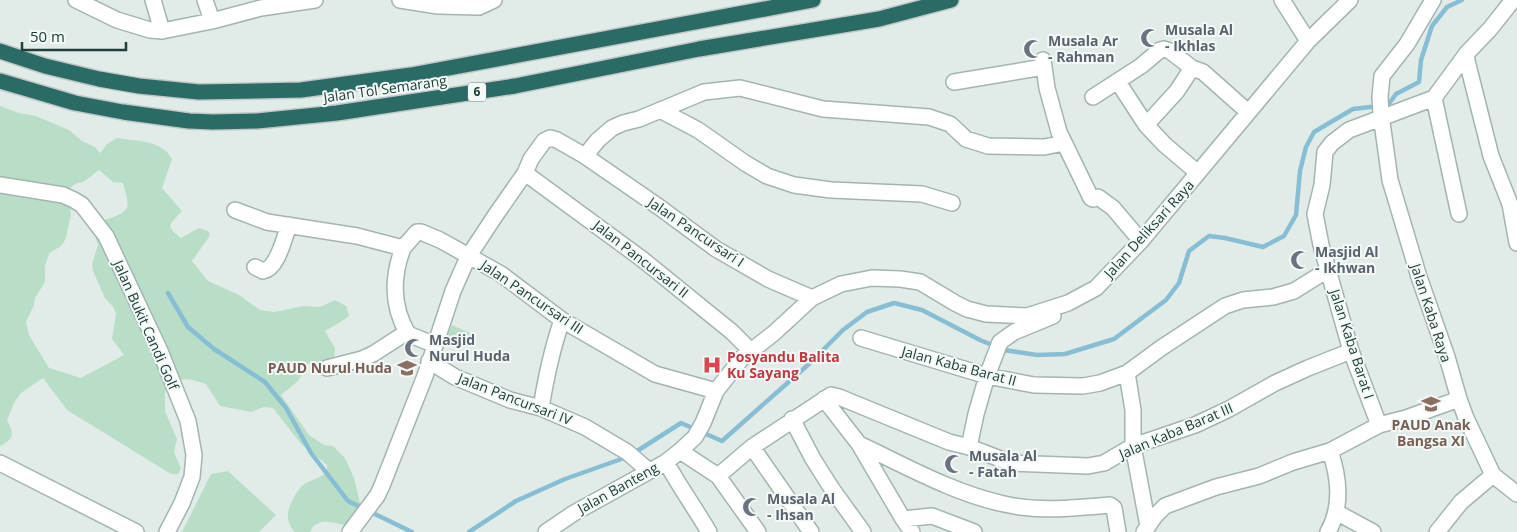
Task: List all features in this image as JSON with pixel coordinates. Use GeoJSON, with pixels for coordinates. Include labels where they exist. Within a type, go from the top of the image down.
{"type":"FeatureCollection","features":[{"type":"Feature","properties":{"kind":"highway","name":"Jalan Tol Semarang"},"geometry":{"type":"LineString","coordinates":[[0,51],[45,66],[99,80],[139,86],[199,92],[301,90],[411,75],[813,0]]}},
{"type":"Feature","properties":{"kind":"highway","name":"Jalan Tol Semarang"},"geometry":{"type":"LineString","coordinates":[[0,81],[75,103],[189,121],[266,120],[337,114],[515,86],[699,50],[879,19],[951,0]]}},
{"type":"Feature","properties":{"kind":"street"},"geometry":{"type":"LineString","coordinates":[[76,0],[117,20],[150,30],[162,31],[212,21],[260,4],[313,0]]}},
{"type":"Feature","properties":{"kind":"street"},"geometry":{"type":"LineString","coordinates":[[153,0],[162,31]]}},
{"type":"Feature","properties":{"kind":"street"},"geometry":{"type":"LineString","coordinates":[[205,0],[212,21]]}},
{"type":"Feature","properties":{"kind":"street"},"geometry":{"type":"LineString","coordinates":[[400,0],[438,6],[479,7],[494,0]]}},
{"type":"Feature","properties":{"kind":"street"},"geometry":{"type":"LineString","coordinates":[[1282,0],[1308,41]]}},
{"type":"Feature","properties":{"kind":"street","name":"Jalan Deliksari Raya"},"geometry":{"type":"LineString","coordinates":[[666,462],[695,437],[716,391],[742,358],[774,333],[812,298],[842,284],[872,278],[920,282],[967,309],[986,314],[1027,316],[1068,303],[1096,288],[1141,241],[1308,41],[1350,0]]}},
{"type":"Feature","properties":{"kind":"street","name":"Jalan Kaba Raya"},"geometry":{"type":"LineString","coordinates":[[1433,0],[1407,44],[1382,76],[1380,97],[1390,180],[1419,277],[1447,357],[1458,399],[1493,475],[1517,494]]}},
{"type":"Feature","properties":{"kind":"street"},"geometry":{"type":"LineString","coordinates":[[1459,214],[1434,98],[1467,53],[1490,29],[1513,0]]}},
{"type":"Feature","properties":{"kind":"street"},"geometry":{"type":"LineString","coordinates":[[1093,97],[1118,82],[1160,50],[1167,50],[1192,68],[1203,72],[1248,112]]}},
{"type":"Feature","properties":{"kind":"street"},"geometry":{"type":"LineString","coordinates":[[1467,53],[1466,61],[1490,156],[1510,204],[1517,243]]}},
{"type":"Feature","properties":{"kind":"street"},"geometry":{"type":"LineString","coordinates":[[954,82],[1043,63],[1059,132],[1091,198],[1098,197],[1113,208],[1141,241]]}},
{"type":"Feature","properties":{"kind":"street"},"geometry":{"type":"LineString","coordinates":[[1146,125],[1177,91],[1192,68]]}},
{"type":"Feature","properties":{"kind":"street"},"geometry":{"type":"LineString","coordinates":[[1118,82],[1146,125],[1165,145],[1198,173]]}},
{"type":"Feature","properties":{"kind":"street"},"geometry":{"type":"LineString","coordinates":[[585,156],[598,140],[612,128],[704,92],[740,88],[823,108],[929,117],[950,124],[966,139],[988,146],[1044,147],[1064,143]]}},
{"type":"Feature","properties":{"kind":"street","name":"Jalan Kaba Barat I"},"geometry":{"type":"LineString","coordinates":[[1379,426],[1351,351],[1321,246],[1315,214],[1322,184],[1324,152],[1348,130],[1434,98]]}},
{"type":"Feature","properties":{"kind":"street"},"geometry":{"type":"LineString","coordinates":[[660,110],[698,130],[744,163],[767,176],[794,185],[830,190],[922,194],[952,203]]}},
{"type":"Feature","properties":{"kind":"street","name":"Jalan Pancursari I"},"geometry":{"type":"LineString","coordinates":[[526,173],[531,159],[544,141],[550,138],[558,140],[585,156],[659,207],[716,249],[768,278],[812,298]]}},
{"type":"Feature","properties":{"kind":"street"},"geometry":{"type":"LineString","coordinates":[[350,532],[377,496],[429,362],[453,291],[468,257],[526,173]]}},
{"type":"Feature","properties":{"kind":"street","name":"Jalan Pancursari II"},"geometry":{"type":"LineString","coordinates":[[526,173],[642,259],[732,332],[751,351]]}},
{"type":"Feature","properties":{"kind":"street","name":"Jalan Bukit Candi Golf"},"geometry":{"type":"LineString","coordinates":[[0,185],[63,195],[74,200],[82,205],[106,236],[160,351],[188,421],[194,455],[192,477],[182,504],[167,532]]}},
{"type":"Feature","properties":{"kind":"street"},"geometry":{"type":"LineString","coordinates":[[236,210],[266,222],[357,236],[404,248],[395,273],[397,310],[409,334],[435,345]]}},
{"type":"Feature","properties":{"kind":"street"},"geometry":{"type":"LineString","coordinates":[[255,267],[263,272],[271,268],[279,253],[289,225]]}},
{"type":"Feature","properties":{"kind":"street","name":"Jalan Pancursari III"},"geometry":{"type":"LineString","coordinates":[[404,248],[417,232],[440,240],[501,274],[562,320],[655,374],[716,391]]}},
{"type":"Feature","properties":{"kind":"street","name":"Jalan Kaba Barat II"},"geometry":{"type":"LineString","coordinates":[[861,338],[987,376],[1034,384],[1083,386],[1100,383],[1127,373],[1225,306],[1243,300],[1274,297],[1294,291],[1328,270]]}},
{"type":"Feature","properties":{"kind":"street"},"geometry":{"type":"LineString","coordinates":[[968,447],[987,376],[998,348],[1014,332],[1060,313],[1068,303]]}},
{"type":"Feature","properties":{"kind":"street"},"geometry":{"type":"LineString","coordinates":[[542,408],[548,370],[562,320]]}},
{"type":"Feature","properties":{"kind":"street"},"geometry":{"type":"LineString","coordinates":[[327,368],[362,359],[407,332]]}},
{"type":"Feature","properties":{"kind":"street","name":"Jalan Kaba Barat III"},"geometry":{"type":"LineString","coordinates":[[824,399],[831,395],[840,397],[949,442],[1011,462],[1088,466],[1104,463],[1133,446],[1195,425],[1229,409],[1275,383],[1351,351]]}},
{"type":"Feature","properties":{"kind":"street","name":"Jalan Pancursari IV"},"geometry":{"type":"LineString","coordinates":[[429,362],[455,377],[510,400],[542,408],[585,427],[630,456],[649,471]]}},
{"type":"Feature","properties":{"kind":"street"},"geometry":{"type":"LineString","coordinates":[[1127,373],[1133,410],[1133,446],[1146,529]]}},
{"type":"Feature","properties":{"kind":"street"},"geometry":{"type":"LineString","coordinates":[[718,476],[752,447],[824,399],[860,444],[912,532]]}},
{"type":"Feature","properties":{"kind":"street"},"geometry":{"type":"LineString","coordinates":[[1146,529],[1165,506],[1216,487],[1258,476],[1293,462],[1330,451],[1379,426],[1458,399]]}},
{"type":"Feature","properties":{"kind":"street"},"geometry":{"type":"LineString","coordinates":[[792,420],[832,489],[863,532]]}},
{"type":"Feature","properties":{"kind":"street"},"geometry":{"type":"LineString","coordinates":[[860,444],[962,491],[1004,504],[1048,509],[1110,506],[1114,508],[1118,532]]}},
{"type":"Feature","properties":{"kind":"street"},"geometry":{"type":"LineString","coordinates":[[752,447],[811,532]]}},
{"type":"Feature","properties":{"kind":"street"},"geometry":{"type":"LineString","coordinates":[[680,451],[718,476],[758,532]]}},
{"type":"Feature","properties":{"kind":"street"},"geometry":{"type":"LineString","coordinates":[[1328,532],[1336,512],[1338,490],[1334,463],[1330,451]]}},
{"type":"Feature","properties":{"kind":"street"},"geometry":{"type":"LineString","coordinates":[[666,462],[709,532]]}},
{"type":"Feature","properties":{"kind":"street","name":"Jalan Banteng"},"geometry":{"type":"LineString","coordinates":[[546,532],[574,513],[666,462]]}},
{"type":"Feature","properties":{"kind":"street"},"geometry":{"type":"LineString","coordinates":[[0,463],[136,532]]}},
{"type":"Feature","properties":{"kind":"street"},"geometry":{"type":"LineString","coordinates":[[1437,532],[1461,502],[1493,475]]}},
{"type":"Feature","properties":{"kind":"street"},"geometry":{"type":"LineString","coordinates":[[1336,512],[1373,532]]}},
{"type":"Feature","properties":{"kind":"street"},"geometry":{"type":"LineString","coordinates":[[903,519],[932,516],[974,532]]}},
{"type":"Feature","properties":{"kind":"green space"},"geometry":{"type":"Polygon","coordinates":[[[0,106],[19,113],[36,116],[69,130],[82,141],[95,147],[100,153],[107,144],[117,138],[148,142],[168,153],[172,159],[162,188],[182,211],[172,222],[171,227],[181,238],[199,228],[208,231],[209,237],[192,261],[208,281],[239,295],[260,310],[274,312],[304,306],[320,307],[335,300],[346,306],[349,315],[347,318],[325,331],[335,348],[334,359],[308,364],[298,381],[281,395],[309,435],[324,445],[333,446],[345,458],[354,478],[361,507],[348,526],[332,522],[321,522],[313,527],[310,532],[295,532],[288,519],[292,500],[303,485],[325,474],[327,465],[301,444],[273,408],[264,407],[251,412],[220,406],[206,384],[193,380],[179,380],[165,392],[165,411],[177,439],[174,452],[181,469],[178,474],[171,474],[67,410],[43,378],[21,393],[14,403],[7,420],[12,435],[8,441],[0,446],[0,106]],[[99,170],[69,190],[71,215],[66,237],[60,247],[49,254],[45,266],[45,282],[35,298],[34,305],[26,322],[29,335],[49,368],[81,378],[124,355],[112,339],[116,314],[114,308],[105,298],[93,271],[92,264],[98,245],[96,239],[105,220],[120,214],[127,208],[128,204],[123,183],[113,182],[99,170]]]}},
{"type":"Feature","properties":{"kind":"green space"},"geometry":{"type":"Polygon","coordinates":[[[452,325],[475,335],[470,346],[447,337],[452,325]]]}},
{"type":"Feature","properties":{"kind":"green space"},"geometry":{"type":"Polygon","coordinates":[[[228,471],[276,515],[259,532],[182,532],[211,474],[228,471]]]}},
{"type":"Feature","properties":{"kind":"waterway"},"geometry":{"type":"LineString","coordinates":[[634,453],[681,423],[722,441],[809,364],[843,330],[867,312],[894,303],[922,310],[980,340],[1004,350],[1037,355],[1065,354],[1114,339],[1166,300],[1179,283],[1189,251],[1209,236],[1263,247],[1284,236],[1296,215],[1300,171],[1306,147],[1314,132],[1353,109],[1388,105],[1396,94],[1419,82],[1421,60],[1432,26],[1447,7],[1462,0]]}},
{"type":"Feature","properties":{"kind":"waterway"},"geometry":{"type":"LineString","coordinates":[[168,293],[188,327],[214,349],[265,382],[286,408],[311,453],[348,501],[412,532]]}},
{"type":"Feature","properties":{"kind":"waterway"},"geometry":{"type":"LineString","coordinates":[[469,532],[516,501],[565,479],[627,457]]}},
{"type":"Feature","properties":{"kind":"place","name":"Musala Al - Ikhlas"},"geometry":{"type":"Point","coordinates":[1150,38]}},
{"type":"Feature","properties":{"kind":"place","name":"Musala Ar - Rahman"},"geometry":{"type":"Point","coordinates":[1033,49]}},
{"type":"Feature","properties":{"kind":"place","name":"Masjid Al - Ikhwan"},"geometry":{"type":"Point","coordinates":[1300,260]}},
{"type":"Feature","properties":{"kind":"place","name":"Masjid Nurul Huda"},"geometry":{"type":"Point","coordinates":[414,348]}},
{"type":"Feature","properties":{"kind":"place","name":"Posyandu Balita Ku Sayang"},"geometry":{"type":"Point","coordinates":[712,365]}},
{"type":"Feature","properties":{"kind":"place","name":"PAUD Nurul Huda"},"geometry":{"type":"Point","coordinates":[407,368]}},
{"type":"Feature","properties":{"kind":"place","name":"PAUD Anak Bangsa XI"},"geometry":{"type":"Point","coordinates":[1431,404]}},
{"type":"Feature","properties":{"kind":"place","name":"Musala Al - Fatah"},"geometry":{"type":"Point","coordinates":[954,464]}},
{"type":"Feature","properties":{"kind":"place","name":"Musala Al - Ihsan"},"geometry":{"type":"Point","coordinates":[752,507]}}]}
